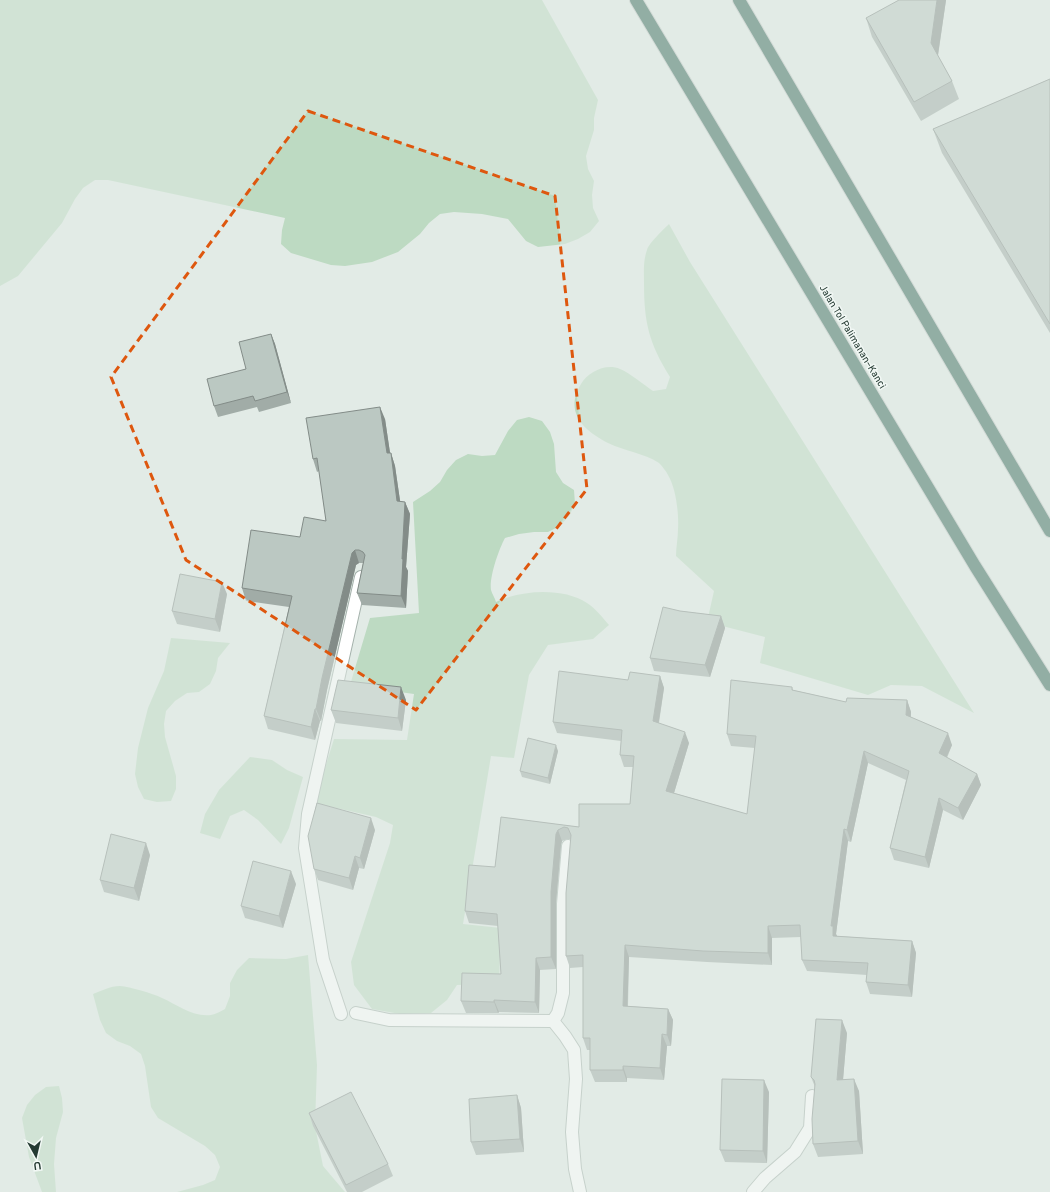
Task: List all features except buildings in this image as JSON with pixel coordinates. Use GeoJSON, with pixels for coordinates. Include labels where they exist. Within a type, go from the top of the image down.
{"type":"FeatureCollection","features":[{"type":"Feature","properties":{"kind":"highway","name":"Jalan Tol Palimanan–Kanci"},"geometry":{"type":"LineString","coordinates":[[636,0],[975,566],[1050,685]]}},
{"type":"Feature","properties":{"kind":"highway"},"geometry":{"type":"LineString","coordinates":[[739,0],[1050,531]]}},
{"type":"Feature","properties":{"kind":"street"},"geometry":{"type":"LineString","coordinates":[[341,1014],[323,960],[305,848],[308,814],[362,570]]}},
{"type":"Feature","properties":{"kind":"street"},"geometry":{"type":"LineString","coordinates":[[552,1021],[558,1013],[563,993],[563,904],[568,846]]}},
{"type":"Feature","properties":{"kind":"street"},"geometry":{"type":"LineString","coordinates":[[356,1013],[389,1020],[552,1021],[565,1036],[574,1050],[576,1079],[572,1132],[575,1169],[580,1192]]}},
{"type":"Feature","properties":{"kind":"street"},"geometry":{"type":"LineString","coordinates":[[753,1192],[765,1178],[795,1152],[810,1128],[812,1096]]}},
{"type":"Feature","properties":{"kind":"highlighted area"},"geometry":{"type":"Polygon","coordinates":[[[308,111],[555,196],[587,489],[416,710],[186,560],[111,377],[308,111]]]}},
{"type":"Feature","properties":{"kind":"green space"},"geometry":{"type":"Polygon","coordinates":[[[0,0],[542,0],[598,100],[594,118],[594,130],[586,156],[588,169],[594,181],[592,195],[593,208],[599,221],[590,232],[578,239],[565,244],[538,247],[526,241],[508,219],[482,214],[454,212],[440,214],[429,223],[420,234],[398,252],[372,262],[345,266],[331,265],[291,253],[281,244],[285,218],[108,180],[95,180],[83,188],[75,199],[62,223],[18,276],[0,286],[0,0]]]}},
{"type":"Feature","properties":{"kind":"green space"},"geometry":{"type":"Polygon","coordinates":[[[669,224],[690,262],[974,713],[922,686],[891,685],[868,695],[760,663],[765,637],[707,622],[714,591],[676,556],[678,532],[677,509],[673,487],[667,473],[659,463],[640,454],[614,446],[599,438],[584,426],[579,419],[575,412],[576,394],[581,384],[588,376],[603,368],[615,367],[620,369],[653,391],[666,389],[670,377],[657,354],[649,332],[645,310],[644,271],[648,247],[669,224]]]}},
{"type":"Feature","properties":{"kind":"green space"},"geometry":{"type":"Polygon","coordinates":[[[529,417],[542,421],[550,432],[554,444],[556,472],[563,483],[574,490],[575,504],[569,516],[560,526],[548,532],[519,534],[505,538],[497,556],[493,571],[491,592],[496,602],[517,595],[529,593],[554,592],[566,594],[587,603],[596,610],[609,625],[593,639],[548,645],[529,675],[514,758],[491,756],[463,924],[501,928],[499,984],[457,985],[447,1000],[431,1013],[400,1014],[372,1009],[354,985],[351,962],[390,843],[393,825],[376,817],[314,803],[334,739],[407,740],[414,694],[350,685],[370,618],[419,613],[413,502],[430,491],[440,482],[447,470],[456,460],[468,454],[482,456],[495,455],[508,431],[517,420],[529,417]]]}},
{"type":"Feature","properties":{"kind":"green space"},"geometry":{"type":"Polygon","coordinates":[[[171,638],[230,643],[218,658],[216,671],[210,684],[199,692],[187,693],[175,701],[166,711],[164,724],[165,737],[176,776],[176,789],[171,801],[157,802],[144,799],[138,787],[135,774],[138,748],[148,708],[164,671],[171,638]]]}},
{"type":"Feature","properties":{"kind":"green space"},"geometry":{"type":"Polygon","coordinates":[[[250,757],[272,760],[287,770],[303,777],[289,828],[281,844],[258,820],[244,810],[230,816],[220,839],[200,833],[205,814],[219,790],[250,757]]]}},
{"type":"Feature","properties":{"kind":"green space"},"geometry":{"type":"Polygon","coordinates":[[[308,955],[317,1065],[315,1126],[323,1166],[345,1192],[177,1192],[215,1180],[220,1167],[215,1155],[205,1146],[158,1118],[151,1107],[145,1066],[141,1054],[130,1046],[117,1041],[106,1033],[100,1020],[93,994],[120,986],[141,990],[158,996],[191,1012],[211,1015],[225,1009],[230,996],[230,983],[237,970],[249,958],[286,959],[308,955]]]}},
{"type":"Feature","properties":{"kind":"green space"},"geometry":{"type":"Polygon","coordinates":[[[59,1086],[63,1112],[56,1138],[54,1164],[56,1192],[42,1192],[29,1157],[22,1118],[27,1105],[35,1095],[46,1087],[59,1086]]]}}]}
